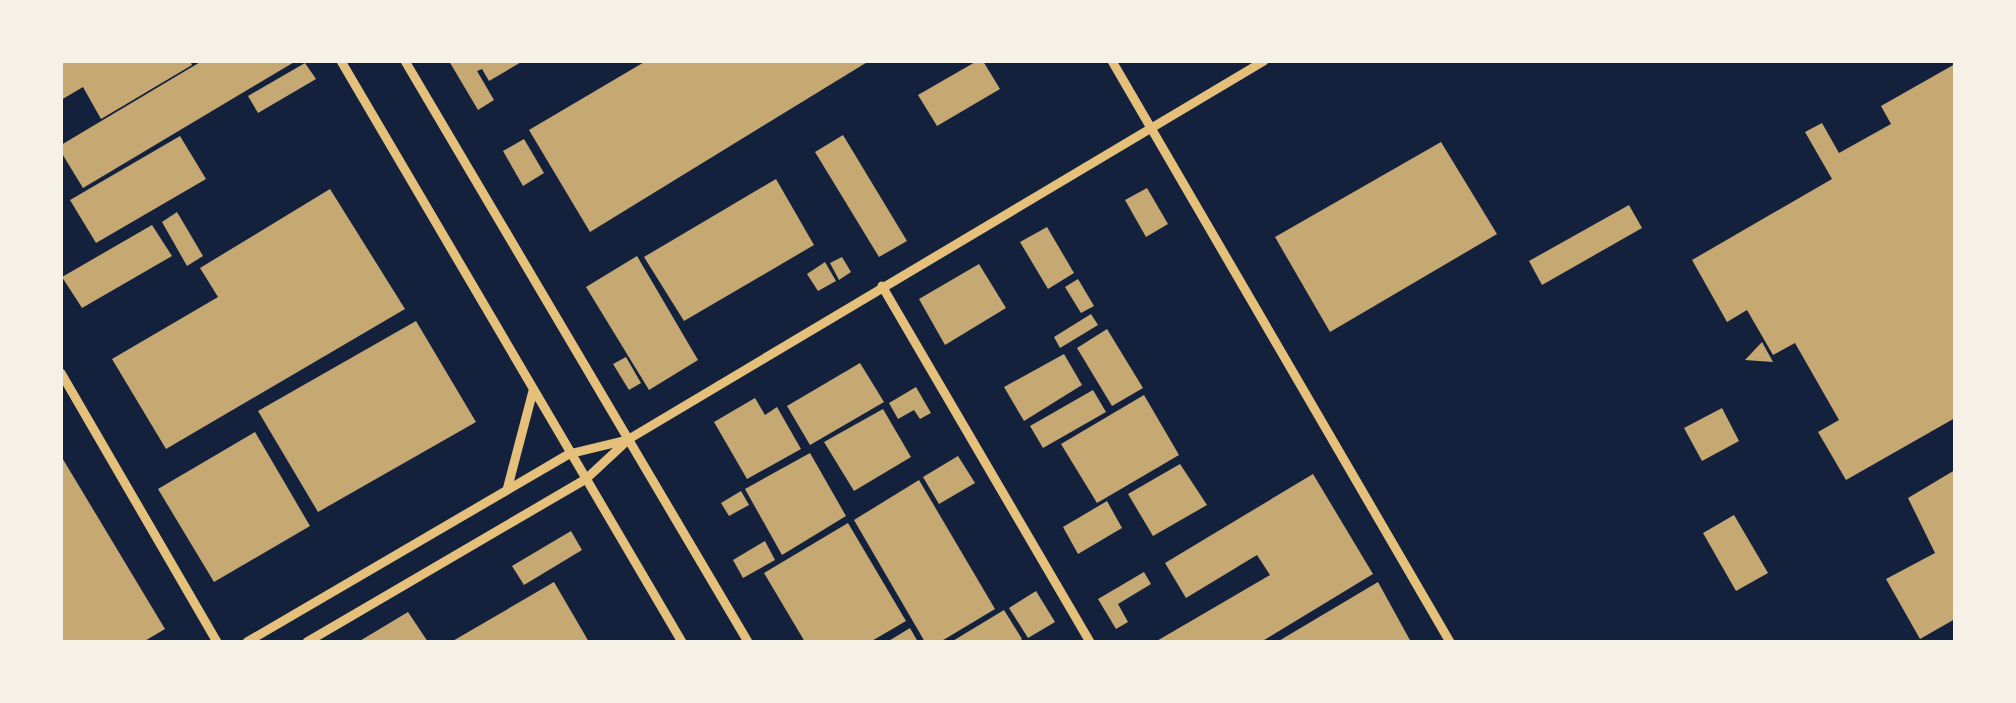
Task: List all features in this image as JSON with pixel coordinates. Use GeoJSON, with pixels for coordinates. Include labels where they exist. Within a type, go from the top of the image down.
{"type":"FeatureCollection","features":[{"type":"Feature","properties":{"kind":"street"},"geometry":{"type":"LineString","coordinates":[[341,61],[569,454],[682,642]]}},
{"type":"Feature","properties":{"kind":"street"},"geometry":{"type":"LineString","coordinates":[[405,61],[748,642]]}},
{"type":"Feature","properties":{"kind":"street"},"geometry":{"type":"LineString","coordinates":[[1112,61],[1450,642]]}},
{"type":"Feature","properties":{"kind":"street"},"geometry":{"type":"LineString","coordinates":[[307,642],[586,479],[629,439],[1264,61]]}},
{"type":"Feature","properties":{"kind":"street"},"geometry":{"type":"LineString","coordinates":[[882,286],[1090,642]]}},
{"type":"Feature","properties":{"kind":"street"},"geometry":{"type":"LineString","coordinates":[[61,373],[217,642]]}},
{"type":"Feature","properties":{"kind":"street"},"geometry":{"type":"LineString","coordinates":[[507,490],[533,391]]}},
{"type":"Feature","properties":{"kind":"street"},"geometry":{"type":"LineString","coordinates":[[247,642],[569,454],[629,439]]}},
{"type":"Feature","properties":{"kind":"building"},"geometry":{"type":"Polygon","coordinates":[[[61,61],[190,61],[192,65],[101,119],[83,87],[61,100],[61,61]]]}},
{"type":"Feature","properties":{"kind":"building"},"geometry":{"type":"Polygon","coordinates":[[[202,61],[296,61],[83,188],[61,152],[61,145],[202,61]]]}},
{"type":"Feature","properties":{"kind":"building"},"geometry":{"type":"Polygon","coordinates":[[[449,61],[523,61],[489,81],[482,69],[477,71],[494,100],[478,110],[449,61]]]}},
{"type":"Feature","properties":{"kind":"building"},"geometry":{"type":"Polygon","coordinates":[[[646,61],[869,61],[590,232],[529,130],[646,61]]]}},
{"type":"Feature","properties":{"kind":"building"},"geometry":{"type":"Polygon","coordinates":[[[977,61],[983,61],[1000,89],[937,126],[918,95],[977,61]]]}},
{"type":"Feature","properties":{"kind":"building"},"geometry":{"type":"Polygon","coordinates":[[[305,63],[316,79],[258,113],[248,96],[305,63]]]}},
{"type":"Feature","properties":{"kind":"building"},"geometry":{"type":"Polygon","coordinates":[[[1955,64],[1955,418],[1846,480],[1818,432],[1839,420],[1795,343],[1773,355],[1747,310],[1727,322],[1692,260],[1832,179],[1805,132],[1822,123],[1839,153],[1891,124],[1881,106],[1955,64]]]}},
{"type":"Feature","properties":{"kind":"building"},"geometry":{"type":"Polygon","coordinates":[[[843,135],[907,241],[879,257],[815,152],[843,135]]]}},
{"type":"Feature","properties":{"kind":"building"},"geometry":{"type":"Polygon","coordinates":[[[180,136],[206,179],[96,243],[70,200],[180,136]]]}},
{"type":"Feature","properties":{"kind":"building"},"geometry":{"type":"Polygon","coordinates":[[[524,139],[544,173],[523,186],[503,151],[524,139]]]}},
{"type":"Feature","properties":{"kind":"building"},"geometry":{"type":"Polygon","coordinates":[[[1441,142],[1497,234],[1330,332],[1275,237],[1441,142]]]}},
{"type":"Feature","properties":{"kind":"building"},"geometry":{"type":"Polygon","coordinates":[[[776,179],[814,245],[684,321],[644,257],[776,179]]]}},
{"type":"Feature","properties":{"kind":"building"},"geometry":{"type":"Polygon","coordinates":[[[1147,188],[1168,224],[1146,237],[1125,200],[1147,188]]]}},
{"type":"Feature","properties":{"kind":"building"},"geometry":{"type":"Polygon","coordinates":[[[330,189],[405,309],[166,449],[112,359],[218,297],[200,268],[330,189]]]}},
{"type":"Feature","properties":{"kind":"building"},"geometry":{"type":"Polygon","coordinates":[[[1629,205],[1642,228],[1542,285],[1529,261],[1629,205]]]}},
{"type":"Feature","properties":{"kind":"building"},"geometry":{"type":"Polygon","coordinates":[[[177,212],[203,256],[187,266],[162,222],[177,212]]]}},
{"type":"Feature","properties":{"kind":"building"},"geometry":{"type":"Polygon","coordinates":[[[152,225],[172,256],[82,308],[62,277],[152,225]]]}},
{"type":"Feature","properties":{"kind":"building"},"geometry":{"type":"Polygon","coordinates":[[[1047,227],[1074,273],[1048,289],[1020,242],[1047,227]]]}},
{"type":"Feature","properties":{"kind":"building"},"geometry":{"type":"Polygon","coordinates":[[[637,256],[698,360],[649,390],[586,287],[637,256]]]}},
{"type":"Feature","properties":{"kind":"building"},"geometry":{"type":"Polygon","coordinates":[[[842,257],[851,272],[839,280],[830,263],[842,257]]]}},
{"type":"Feature","properties":{"kind":"building"},"geometry":{"type":"Polygon","coordinates":[[[825,262],[836,281],[818,291],[807,274],[825,262]]]}},
{"type":"Feature","properties":{"kind":"building"},"geometry":{"type":"Polygon","coordinates":[[[979,264],[1006,308],[945,345],[919,299],[979,264]]]}},
{"type":"Feature","properties":{"kind":"building"},"geometry":{"type":"Polygon","coordinates":[[[1078,279],[1094,306],[1081,313],[1065,287],[1078,279]]]}},
{"type":"Feature","properties":{"kind":"building"},"geometry":{"type":"Polygon","coordinates":[[[1091,314],[1098,325],[1060,348],[1054,337],[1091,314]]]}},
{"type":"Feature","properties":{"kind":"building"},"geometry":{"type":"Polygon","coordinates":[[[416,321],[476,422],[318,512],[258,411],[416,321]]]}},
{"type":"Feature","properties":{"kind":"building"},"geometry":{"type":"Polygon","coordinates":[[[1107,329],[1143,388],[1112,406],[1077,348],[1107,329]]]}},
{"type":"Feature","properties":{"kind":"building"},"geometry":{"type":"Polygon","coordinates":[[[1762,342],[1773,362],[1745,360],[1762,342]]]}},
{"type":"Feature","properties":{"kind":"building"},"geometry":{"type":"Polygon","coordinates":[[[1064,354],[1082,385],[1024,421],[1004,387],[1064,354]]]}},
{"type":"Feature","properties":{"kind":"building"},"geometry":{"type":"Polygon","coordinates":[[[626,357],[641,383],[629,390],[613,364],[626,357]]]}},
{"type":"Feature","properties":{"kind":"building"},"geometry":{"type":"Polygon","coordinates":[[[860,363],[884,402],[810,445],[787,406],[860,363]]]}},
{"type":"Feature","properties":{"kind":"building"},"geometry":{"type":"Polygon","coordinates":[[[916,387],[931,413],[920,419],[914,410],[898,419],[889,403],[916,387]]]}},
{"type":"Feature","properties":{"kind":"building"},"geometry":{"type":"Polygon","coordinates":[[[1093,390],[1106,412],[1043,448],[1030,426],[1093,390]]]}},
{"type":"Feature","properties":{"kind":"building"},"geometry":{"type":"Polygon","coordinates":[[[1144,395],[1179,455],[1097,503],[1061,444],[1144,395]]]}},
{"type":"Feature","properties":{"kind":"building"},"geometry":{"type":"Polygon","coordinates":[[[755,398],[765,415],[777,407],[801,449],[747,479],[714,422],[755,398]]]}},
{"type":"Feature","properties":{"kind":"building"},"geometry":{"type":"Polygon","coordinates":[[[1722,408],[1739,441],[1702,461],[1684,428],[1722,408]]]}},
{"type":"Feature","properties":{"kind":"building"},"geometry":{"type":"Polygon","coordinates":[[[883,409],[911,457],[854,491],[824,442],[883,409]]]}},
{"type":"Feature","properties":{"kind":"building"},"geometry":{"type":"Polygon","coordinates":[[[255,432],[310,526],[214,582],[158,489],[255,432]]]}},
{"type":"Feature","properties":{"kind":"building"},"geometry":{"type":"Polygon","coordinates":[[[810,453],[846,516],[782,555],[745,489],[810,453]]]}},
{"type":"Feature","properties":{"kind":"building"},"geometry":{"type":"Polygon","coordinates":[[[61,456],[165,629],[143,642],[61,642],[61,456]]]}},
{"type":"Feature","properties":{"kind":"building"},"geometry":{"type":"Polygon","coordinates":[[[958,456],[975,483],[939,504],[923,477],[958,456]]]}},
{"type":"Feature","properties":{"kind":"building"},"geometry":{"type":"Polygon","coordinates":[[[1180,464],[1207,505],[1153,536],[1128,494],[1180,464]]]}},
{"type":"Feature","properties":{"kind":"building"},"geometry":{"type":"Polygon","coordinates":[[[1955,470],[1955,619],[1920,639],[1886,579],[1935,553],[1908,498],[1955,470]]]}},
{"type":"Feature","properties":{"kind":"building"},"geometry":{"type":"Polygon","coordinates":[[[1313,474],[1373,574],[1261,642],[1155,642],[1270,575],[1257,555],[1186,598],[1165,563],[1313,474]]]}},
{"type":"Feature","properties":{"kind":"building"},"geometry":{"type":"Polygon","coordinates":[[[919,480],[995,609],[940,642],[925,642],[854,520],[919,480]]]}},
{"type":"Feature","properties":{"kind":"building"},"geometry":{"type":"Polygon","coordinates":[[[741,491],[749,505],[729,516],[721,503],[741,491]]]}},
{"type":"Feature","properties":{"kind":"building"},"geometry":{"type":"Polygon","coordinates":[[[1107,501],[1122,528],[1078,554],[1063,527],[1107,501]]]}},
{"type":"Feature","properties":{"kind":"building"},"geometry":{"type":"Polygon","coordinates":[[[1734,515],[1768,573],[1736,591],[1703,533],[1734,515]]]}},
{"type":"Feature","properties":{"kind":"building"},"geometry":{"type":"Polygon","coordinates":[[[848,523],[906,621],[870,642],[805,642],[764,573],[848,523]]]}},
{"type":"Feature","properties":{"kind":"building"},"geometry":{"type":"Polygon","coordinates":[[[571,531],[582,550],[524,585],[512,566],[571,531]]]}},
{"type":"Feature","properties":{"kind":"building"},"geometry":{"type":"Polygon","coordinates":[[[765,541],[775,560],[743,578],[733,560],[765,541]]]}},
{"type":"Feature","properties":{"kind":"building"},"geometry":{"type":"Polygon","coordinates":[[[1144,572],[1151,584],[1118,604],[1128,622],[1116,629],[1098,599],[1144,572]]]}},
{"type":"Feature","properties":{"kind":"building"},"geometry":{"type":"Polygon","coordinates":[[[554,582],[589,642],[451,642],[554,582]]]}},
{"type":"Feature","properties":{"kind":"building"},"geometry":{"type":"Polygon","coordinates":[[[1378,582],[1411,642],[1277,642],[1378,582]]]}},
{"type":"Feature","properties":{"kind":"building"},"geometry":{"type":"Polygon","coordinates":[[[1036,591],[1055,622],[1028,638],[1009,608],[1036,591]]]}},
{"type":"Feature","properties":{"kind":"building"},"geometry":{"type":"Polygon","coordinates":[[[1004,610],[1022,639],[1018,642],[951,642],[1004,610]]]}},
{"type":"Feature","properties":{"kind":"building"},"geometry":{"type":"Polygon","coordinates":[[[408,612],[428,642],[358,642],[408,612]]]}},
{"type":"Feature","properties":{"kind":"building"},"geometry":{"type":"Polygon","coordinates":[[[910,628],[918,642],[887,642],[910,628]]]}}]}
